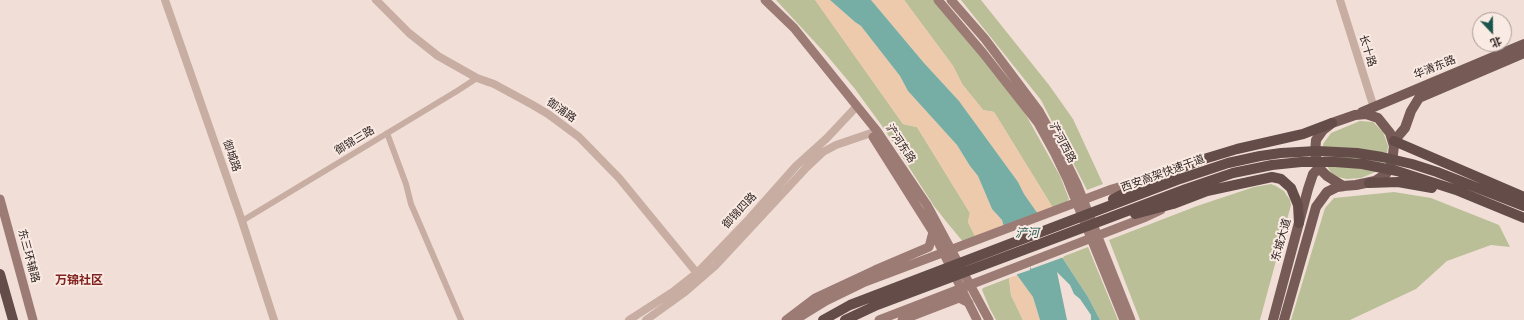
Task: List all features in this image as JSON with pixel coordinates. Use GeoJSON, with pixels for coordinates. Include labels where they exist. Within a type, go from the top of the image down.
{"type":"FeatureCollection","features":[{"type":"Feature","properties":{"kind":"highway"},"geometry":{"type":"LineString","coordinates":[[1109,204],[1159,176],[1221,154],[1303,134],[1332,123]]}},
{"type":"Feature","properties":{"kind":"highway"},"geometry":{"type":"LineString","coordinates":[[1394,141],[1524,197]]}},
{"type":"Feature","properties":{"kind":"highway","name":"西安高架快速干道"},"geometry":{"type":"LineString","coordinates":[[845,320],[928,281],[1109,204],[1211,169],[1250,158],[1293,152],[1329,151],[1370,155],[1412,164],[1476,186],[1524,206]]}},
{"type":"Feature","properties":{"kind":"highway","name":"西安高架快速干道"},"geometry":{"type":"LineString","coordinates":[[823,320],[850,305],[928,281],[1116,218],[1202,183],[1249,169],[1289,163],[1335,162],[1375,166],[1411,174],[1456,190],[1524,218]]}},
{"type":"Feature","properties":{"kind":"highway"},"geometry":{"type":"LineString","coordinates":[[1116,218],[1173,204],[1250,176],[1293,169],[1319,168]]}},
{"type":"Feature","properties":{"kind":"highway"},"geometry":{"type":"LineString","coordinates":[[1207,191],[1264,178],[1279,178],[1288,184],[1295,196],[1299,209],[1299,223]]}},
{"type":"Feature","properties":{"kind":"highway"},"geometry":{"type":"LineString","coordinates":[[1369,183],[1391,181],[1407,182],[1428,187],[1524,225]]}},
{"type":"Feature","properties":{"kind":"highway"},"geometry":{"type":"LineString","coordinates":[[0,274],[13,320]]}},
{"type":"Feature","properties":{"kind":"main road","name":"浐河东路"},"geometry":{"type":"LineString","coordinates":[[757,0],[788,32],[855,108]]}},
{"type":"Feature","properties":{"kind":"main road","name":"浐河东路"},"geometry":{"type":"LineString","coordinates":[[766,0],[794,28],[874,132],[927,205],[989,320]]}},
{"type":"Feature","properties":{"kind":"main road","name":"浐河西路"},"geometry":{"type":"LineString","coordinates":[[938,0],[983,53],[1038,123],[1067,179],[1124,320]]}},
{"type":"Feature","properties":{"kind":"main road","name":"浐河西路"},"geometry":{"type":"LineString","coordinates":[[951,0],[985,39],[1039,110],[1077,184],[1131,320]]}},
{"type":"Feature","properties":{"kind":"main road","name":"华清东路"},"geometry":{"type":"LineString","coordinates":[[1355,115],[1524,44]]}},
{"type":"Feature","properties":{"kind":"main road","name":"华清东路"},"geometry":{"type":"LineString","coordinates":[[1394,141],[1405,128],[1414,105],[1419,98],[1524,53]]}},
{"type":"Feature","properties":{"kind":"main road"},"geometry":{"type":"LineString","coordinates":[[1366,114],[1378,118],[1387,128],[1394,141],[1394,156],[1386,174],[1380,179],[1369,183],[1346,186],[1327,176],[1319,168],[1315,153],[1316,140],[1323,130],[1332,123],[1355,115],[1366,114]]}},
{"type":"Feature","properties":{"kind":"main road","name":"浐河东路"},"geometry":{"type":"LineString","coordinates":[[874,132],[933,232],[977,320]]}},
{"type":"Feature","properties":{"kind":"main road","name":"东城大道"},"geometry":{"type":"LineString","coordinates":[[1273,320],[1313,174],[1319,168]]}},
{"type":"Feature","properties":{"kind":"main road"},"geometry":{"type":"LineString","coordinates":[[795,320],[826,301],[866,282],[1112,189],[1159,176]]}},
{"type":"Feature","properties":{"kind":"main road","name":"东城大道"},"geometry":{"type":"LineString","coordinates":[[1284,320],[1316,207],[1327,192],[1337,187],[1346,186]]}},
{"type":"Feature","properties":{"kind":"main road","name":"东三环辅路"},"geometry":{"type":"LineString","coordinates":[[0,199],[33,320]]}},
{"type":"Feature","properties":{"kind":"main road"},"geometry":{"type":"LineString","coordinates":[[878,320],[1146,217],[1173,204]]}},
{"type":"Feature","properties":{"kind":"main road"},"geometry":{"type":"LineString","coordinates":[[786,320],[815,298],[929,247],[933,232]]}},
{"type":"Feature","properties":{"kind":"main road"},"geometry":{"type":"LineString","coordinates":[[902,320],[959,298],[969,303]]}},
{"type":"Feature","properties":{"kind":"street","name":"御城路"},"geometry":{"type":"LineString","coordinates":[[165,0],[242,221],[274,320]]}},
{"type":"Feature","properties":{"kind":"street","name":"御浦路"},"geometry":{"type":"LineString","coordinates":[[376,0],[400,26],[428,49],[477,78],[494,84],[531,104],[548,114],[579,137],[619,178],[699,276]]}},
{"type":"Feature","properties":{"kind":"street","name":"长十路"},"geometry":{"type":"LineString","coordinates":[[1340,0],[1374,108]]}},
{"type":"Feature","properties":{"kind":"street","name":"御锦三路"},"geometry":{"type":"LineString","coordinates":[[242,221],[457,92],[477,78]]}},
{"type":"Feature","properties":{"kind":"street","name":"御锦四路"},"geometry":{"type":"LineString","coordinates":[[646,320],[685,292],[796,166],[827,138],[855,108]]}},
{"type":"Feature","properties":{"kind":"street","name":"御锦四路"},"geometry":{"type":"LineString","coordinates":[[629,320],[699,276],[731,250],[823,152],[836,145],[874,132]]}},
{"type":"Feature","properties":{"kind":"street"},"geometry":{"type":"LineString","coordinates":[[387,133],[406,184],[411,204],[461,320]]}},
{"type":"Feature","properties":{"kind":"green space"},"geometry":{"type":"Polygon","coordinates":[[[776,0],[816,1],[903,124],[917,127],[970,213],[968,222],[976,238],[964,243],[934,206],[885,130],[855,89],[824,52],[776,0]]]}},
{"type":"Feature","properties":{"kind":"green space"},"geometry":{"type":"Polygon","coordinates":[[[904,0],[937,0],[1022,108],[1060,176],[1069,199],[1066,203],[1053,208],[994,112],[983,110],[962,84],[953,66],[904,0]]]}},
{"type":"Feature","properties":{"kind":"green space"},"geometry":{"type":"Polygon","coordinates":[[[961,0],[981,0],[1049,85],[1073,119],[1103,184],[1087,190],[1041,100],[961,0]]]}},
{"type":"Feature","properties":{"kind":"green space"},"geometry":{"type":"Polygon","coordinates":[[[1360,121],[1373,122],[1383,132],[1388,146],[1386,161],[1380,170],[1361,178],[1347,179],[1338,177],[1331,173],[1326,164],[1323,144],[1331,133],[1360,121]]]}},
{"type":"Feature","properties":{"kind":"green space"},"geometry":{"type":"Polygon","coordinates":[[[1271,184],[1284,191],[1290,200],[1291,205],[1260,320],[1140,320],[1109,240],[1197,206],[1254,187],[1271,184]]]}},
{"type":"Feature","properties":{"kind":"green space"},"geometry":{"type":"Polygon","coordinates":[[[1394,192],[1431,198],[1499,225],[1510,247],[1491,245],[1447,261],[1416,289],[1350,320],[1291,320],[1325,208],[1334,198],[1394,192]]]}},
{"type":"Feature","properties":{"kind":"green space"},"geometry":{"type":"Polygon","coordinates":[[[1088,247],[1118,320],[1100,320],[1088,297],[1062,257],[1088,247]]]}},
{"type":"Feature","properties":{"kind":"green space"},"geometry":{"type":"Polygon","coordinates":[[[1009,278],[1011,295],[1023,320],[996,320],[982,290],[983,288],[1009,278]]]}},
{"type":"Feature","properties":{"kind":"sand"},"geometry":{"type":"Polygon","coordinates":[[[815,0],[830,0],[861,26],[900,76],[908,91],[957,145],[978,176],[992,209],[1002,220],[1004,227],[976,238],[968,222],[970,213],[917,127],[903,124],[815,0]]]}},
{"type":"Feature","properties":{"kind":"sand"},"geometry":{"type":"Polygon","coordinates":[[[871,0],[904,0],[953,66],[962,84],[983,110],[994,112],[1053,208],[1038,214],[1024,194],[1018,182],[959,101],[924,63],[871,0]]]}},
{"type":"Feature","properties":{"kind":"sand"},"geometry":{"type":"Polygon","coordinates":[[[1017,275],[1033,297],[1040,320],[1023,320],[1011,295],[1009,278],[1017,275]]]}},
{"type":"Feature","properties":{"kind":"water","name":"浐河"},"geometry":{"type":"Polygon","coordinates":[[[830,0],[871,0],[924,63],[959,101],[1018,182],[1024,194],[1038,214],[1056,248],[1088,297],[1100,320],[1091,320],[1091,315],[1080,299],[1074,294],[1070,285],[1057,272],[1067,320],[1040,320],[1033,297],[1017,275],[1002,220],[992,209],[978,176],[957,145],[908,91],[900,76],[861,26],[830,0]]]}},
{"type":"Feature","properties":{"kind":"pier"},"geometry":{"type":"Polygon","coordinates":[[[1040,213],[1046,221],[1064,257],[1031,269],[1030,266],[1030,270],[1015,275],[1009,260],[1002,228],[1040,213]]]}},
{"type":"Feature","properties":{"kind":"district","name":"万锦社区"},"geometry":{"type":"Point","coordinates":[79,281]}}]}
